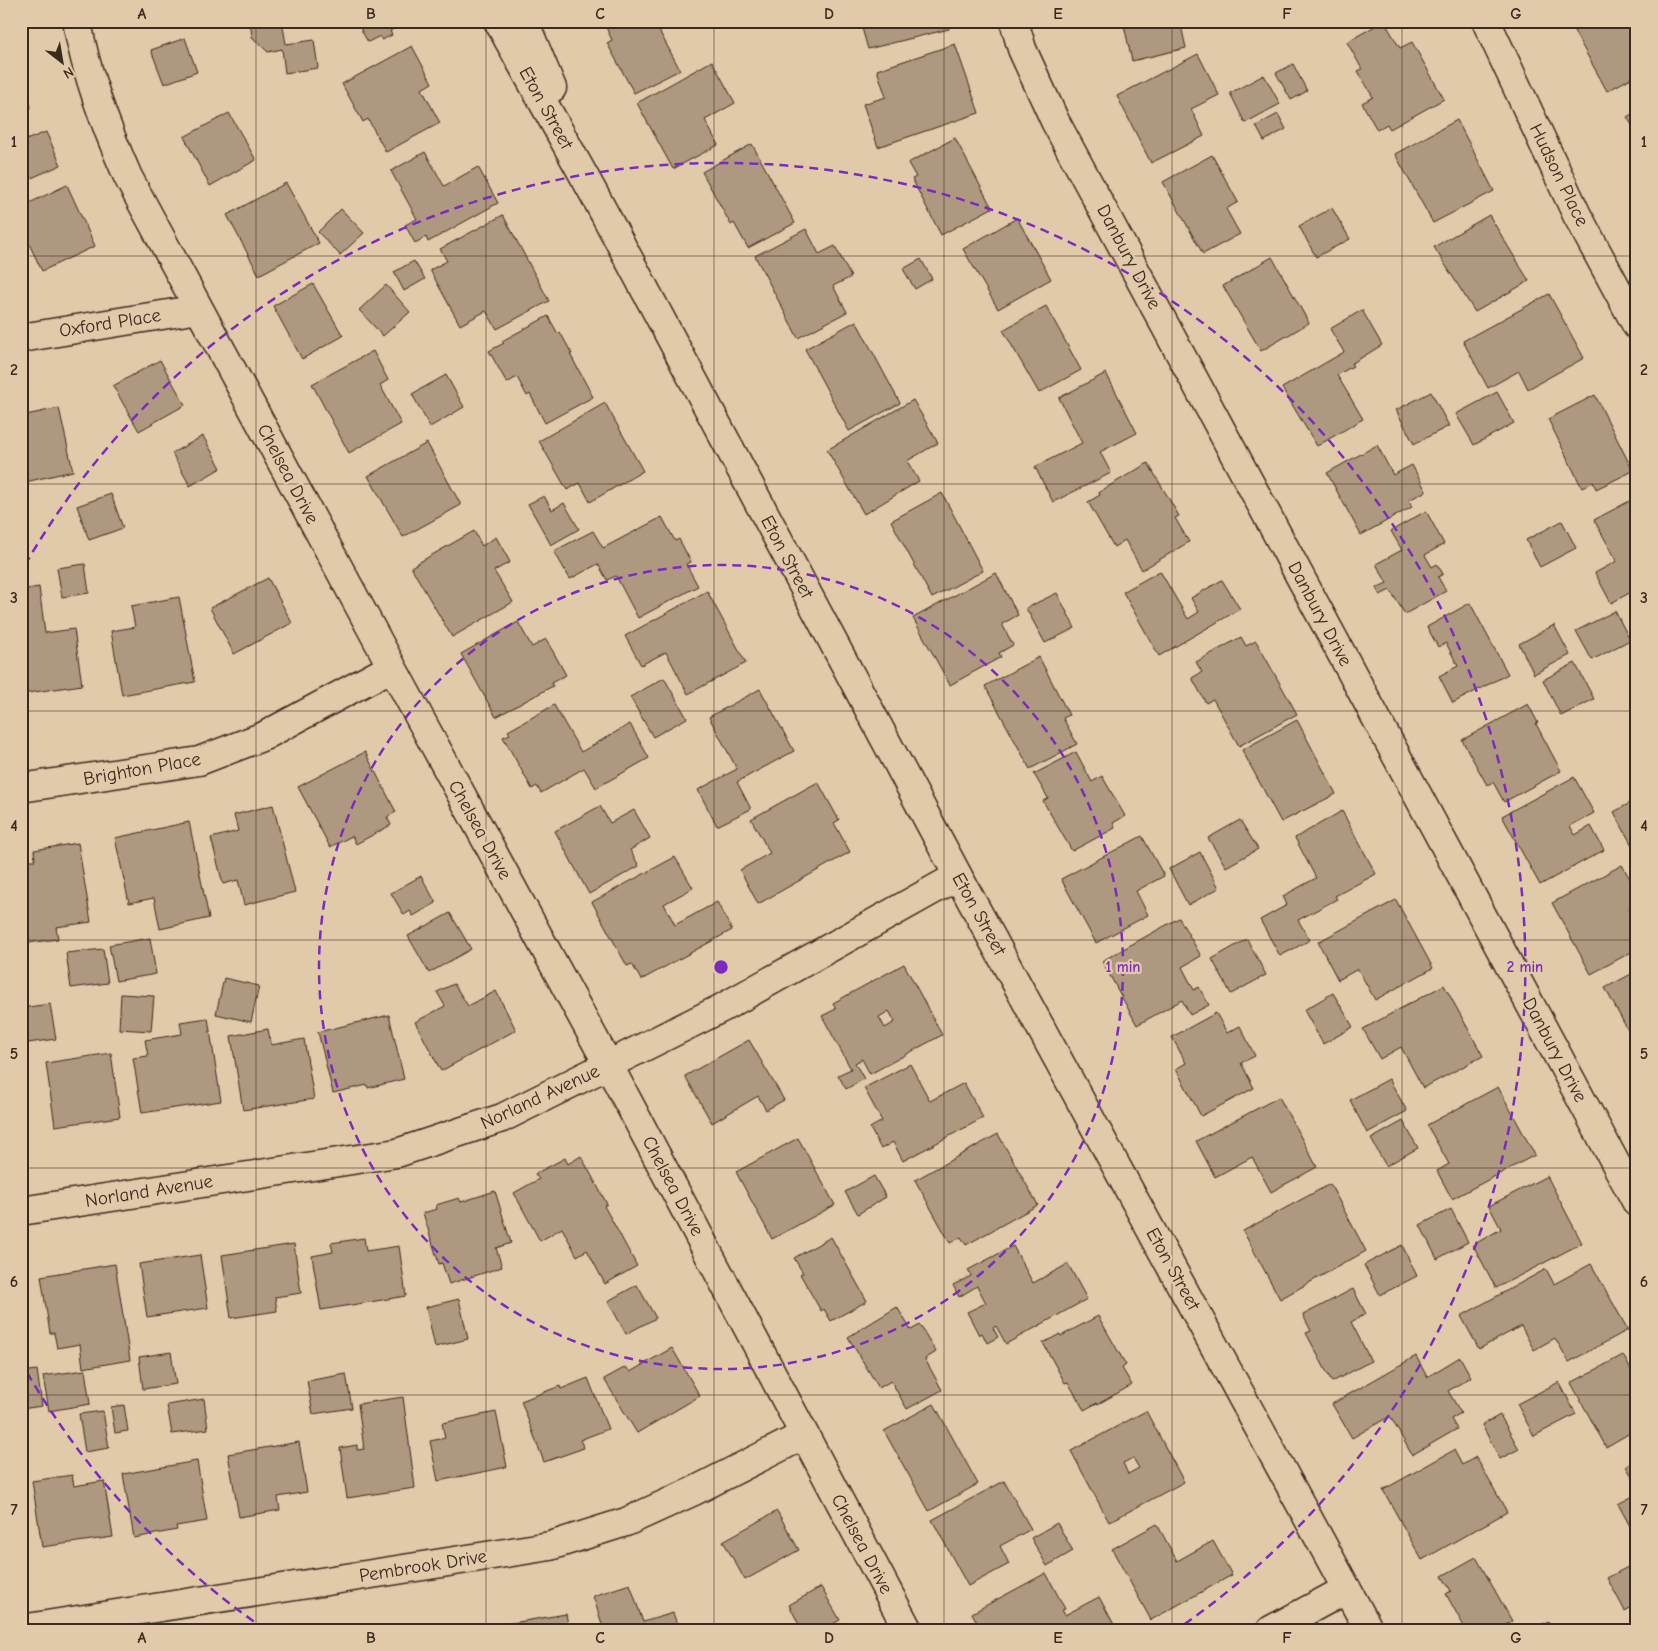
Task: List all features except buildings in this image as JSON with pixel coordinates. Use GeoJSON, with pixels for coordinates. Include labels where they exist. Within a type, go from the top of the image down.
{"type":"FeatureCollection","features":[{"type":"Feature","properties":{"kind":"street","name":"Chelsea Drive"},"geometry":{"type":"LineString","coordinates":[[77,21],[81,48],[110,136],[128,178],[609,1066],[908,1630]]}},
{"type":"Feature","properties":{"kind":"street","name":"Eton Street"},"geometry":{"type":"LineString","coordinates":[[498,21],[594,194],[958,876],[1369,1630]]}},
{"type":"Feature","properties":{"kind":"street","name":"Eton Street"},"geometry":{"type":"LineString","coordinates":[[524,21],[594,194]]}},
{"type":"Feature","properties":{"kind":"street","name":"Danbury Drive"},"geometry":{"type":"LineString","coordinates":[[1014,21],[1022,50],[1060,129],[1637,1203]]}},
{"type":"Feature","properties":{"kind":"street","name":"Hudson Place"},"geometry":{"type":"LineString","coordinates":[[1486,21],[1577,215],[1637,326]]}},
{"type":"Feature","properties":{"kind":"street","name":"Oxford Place"},"geometry":{"type":"LineString","coordinates":[[21,338],[199,309]]}},
{"type":"Feature","properties":{"kind":"street","name":"Brighton Place"},"geometry":{"type":"LineString","coordinates":[[21,788],[199,761],[264,736],[392,667]]}},
{"type":"Feature","properties":{"kind":"street","name":"Norland Avenue"},"geometry":{"type":"LineString","coordinates":[[21,1211],[397,1153],[502,1118],[722,1008],[958,876]]}},
{"type":"Feature","properties":{"kind":"street","name":"Pembrook Drive"},"geometry":{"type":"LineString","coordinates":[[21,1629],[550,1546],[626,1522],[694,1491],[804,1435]]}},
{"type":"Feature","properties":{"kind":"street"},"geometry":{"type":"LineString","coordinates":[[1271,1630],[1347,1588]]}}]}
